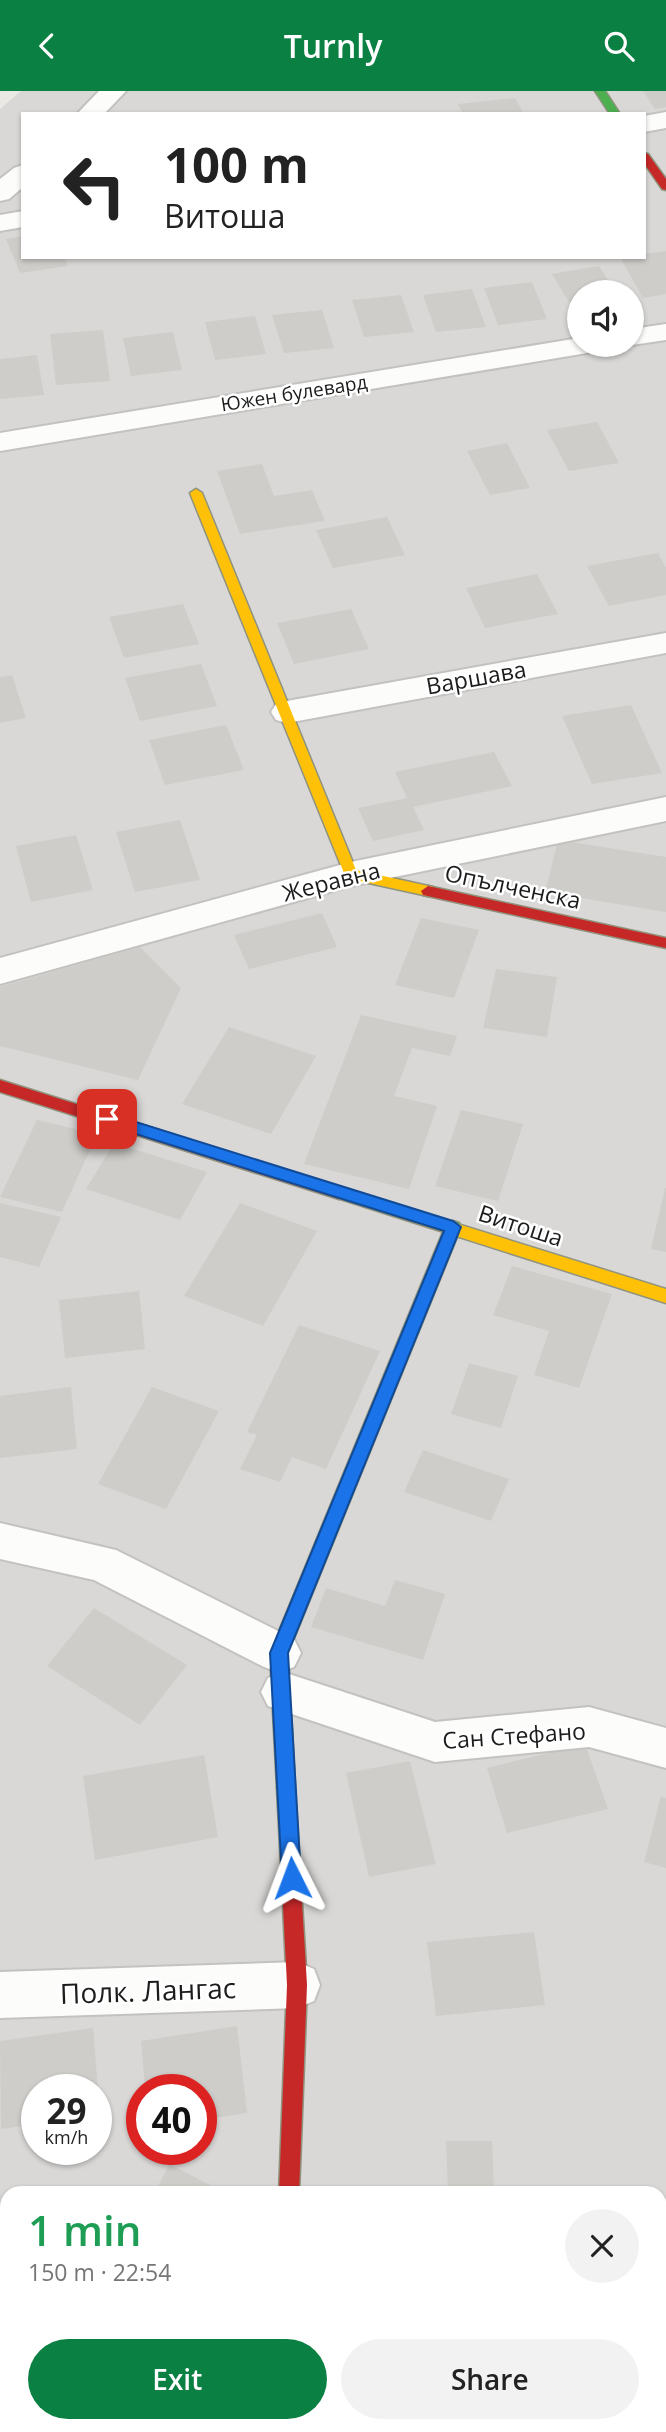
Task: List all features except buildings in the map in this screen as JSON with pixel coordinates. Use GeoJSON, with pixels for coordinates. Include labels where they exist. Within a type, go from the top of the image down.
{"type":"FeatureCollection","features":[{"type":"Feature","properties":{"kind":"street"},"geometry":{"type":"LineString","coordinates":[[91,112],[114,91]]}},
{"type":"Feature","properties":{"kind":"street"},"geometry":{"type":"LineString","coordinates":[[600,91],[614,112]]}},
{"type":"Feature","properties":{"kind":"street"},"geometry":{"type":"LineString","coordinates":[[646,124],[666,120]]}},
{"type":"Feature","properties":{"kind":"street"},"geometry":{"type":"LineString","coordinates":[[646,159],[666,187]]}},
{"type":"Feature","properties":{"kind":"street"},"geometry":{"type":"LineString","coordinates":[[0,193],[21,175]]}},
{"type":"Feature","properties":{"kind":"street"},"geometry":{"type":"LineString","coordinates":[[0,223],[21,219]]}},
{"type":"Feature","properties":{"kind":"street"},"geometry":{"type":"LineString","coordinates":[[644,335],[666,332]]}},
{"type":"Feature","properties":{"kind":"street","name":"Южен булевард"},"geometry":{"type":"LineString","coordinates":[[0,442],[567,348]]}},
{"type":"Feature","properties":{"kind":"street"},"geometry":{"type":"LineString","coordinates":[[196,493],[351,874]]}},
{"type":"Feature","properties":{"kind":"street","name":"Варшава"},"geometry":{"type":"LineString","coordinates":[[287,712],[666,643]]}},
{"type":"Feature","properties":{"kind":"street","name":"Жеравна"},"geometry":{"type":"LineString","coordinates":[[0,971],[351,874],[666,810]]}},
{"type":"Feature","properties":{"kind":"street","name":"Опълченска"},"geometry":{"type":"LineString","coordinates":[[351,874],[666,943]]}},
{"type":"Feature","properties":{"kind":"street","name":"Витоша"},"geometry":{"type":"LineString","coordinates":[[0,1086],[666,1296]]}},
{"type":"Feature","properties":{"kind":"street"},"geometry":{"type":"LineString","coordinates":[[289,2186],[297,1985],[281,1672],[453,1227]]}},
{"type":"Feature","properties":{"kind":"street","name":"Сан Стефано"},"geometry":{"type":"LineString","coordinates":[[0,1541],[101,1563],[281,1672],[435,1742],[589,1727],[666,1748]]}},
{"type":"Feature","properties":{"kind":"street","name":"Полк. Лангас"},"geometry":{"type":"LineString","coordinates":[[0,1995],[297,1985]]}},
{"type":"Feature","properties":{"kind":"shaded area"},"geometry":{"type":"Polygon","coordinates":[[[21,91],[666,91],[666,2186],[0,2186],[0,109],[21,91]]]}},
{"type":"Feature","properties":{"kind":"traffic: fast"},"geometry":{"type":"LineString","coordinates":[[600,91],[614,112]]}},
{"type":"Feature","properties":{"kind":"traffic: fast"},"geometry":{"type":"LineString","coordinates":[[286,1788],[279,1653],[453,1227]]}},
{"type":"Feature","properties":{"kind":"traffic: slow"},"geometry":{"type":"LineString","coordinates":[[196,493],[351,874],[428,891]]}},
{"type":"Feature","properties":{"kind":"traffic: slow"},"geometry":{"type":"LineString","coordinates":[[339,1193],[666,1296]]}},
{"type":"Feature","properties":{"kind":"traffic: jam"},"geometry":{"type":"LineString","coordinates":[[646,159],[666,187]]}},
{"type":"Feature","properties":{"kind":"traffic: jam"},"geometry":{"type":"LineString","coordinates":[[428,891],[666,943]]}},
{"type":"Feature","properties":{"kind":"traffic: jam"},"geometry":{"type":"LineString","coordinates":[[0,1086],[339,1193]]}},
{"type":"Feature","properties":{"kind":"traffic: jam"},"geometry":{"type":"LineString","coordinates":[[286,1788],[297,1985],[289,2186]]}},
{"type":"Feature","properties":{"kind":"route"},"geometry":{"type":"LineString","coordinates":[[107,1119],[453,1227],[279,1653],[292,1878]]}}]}
